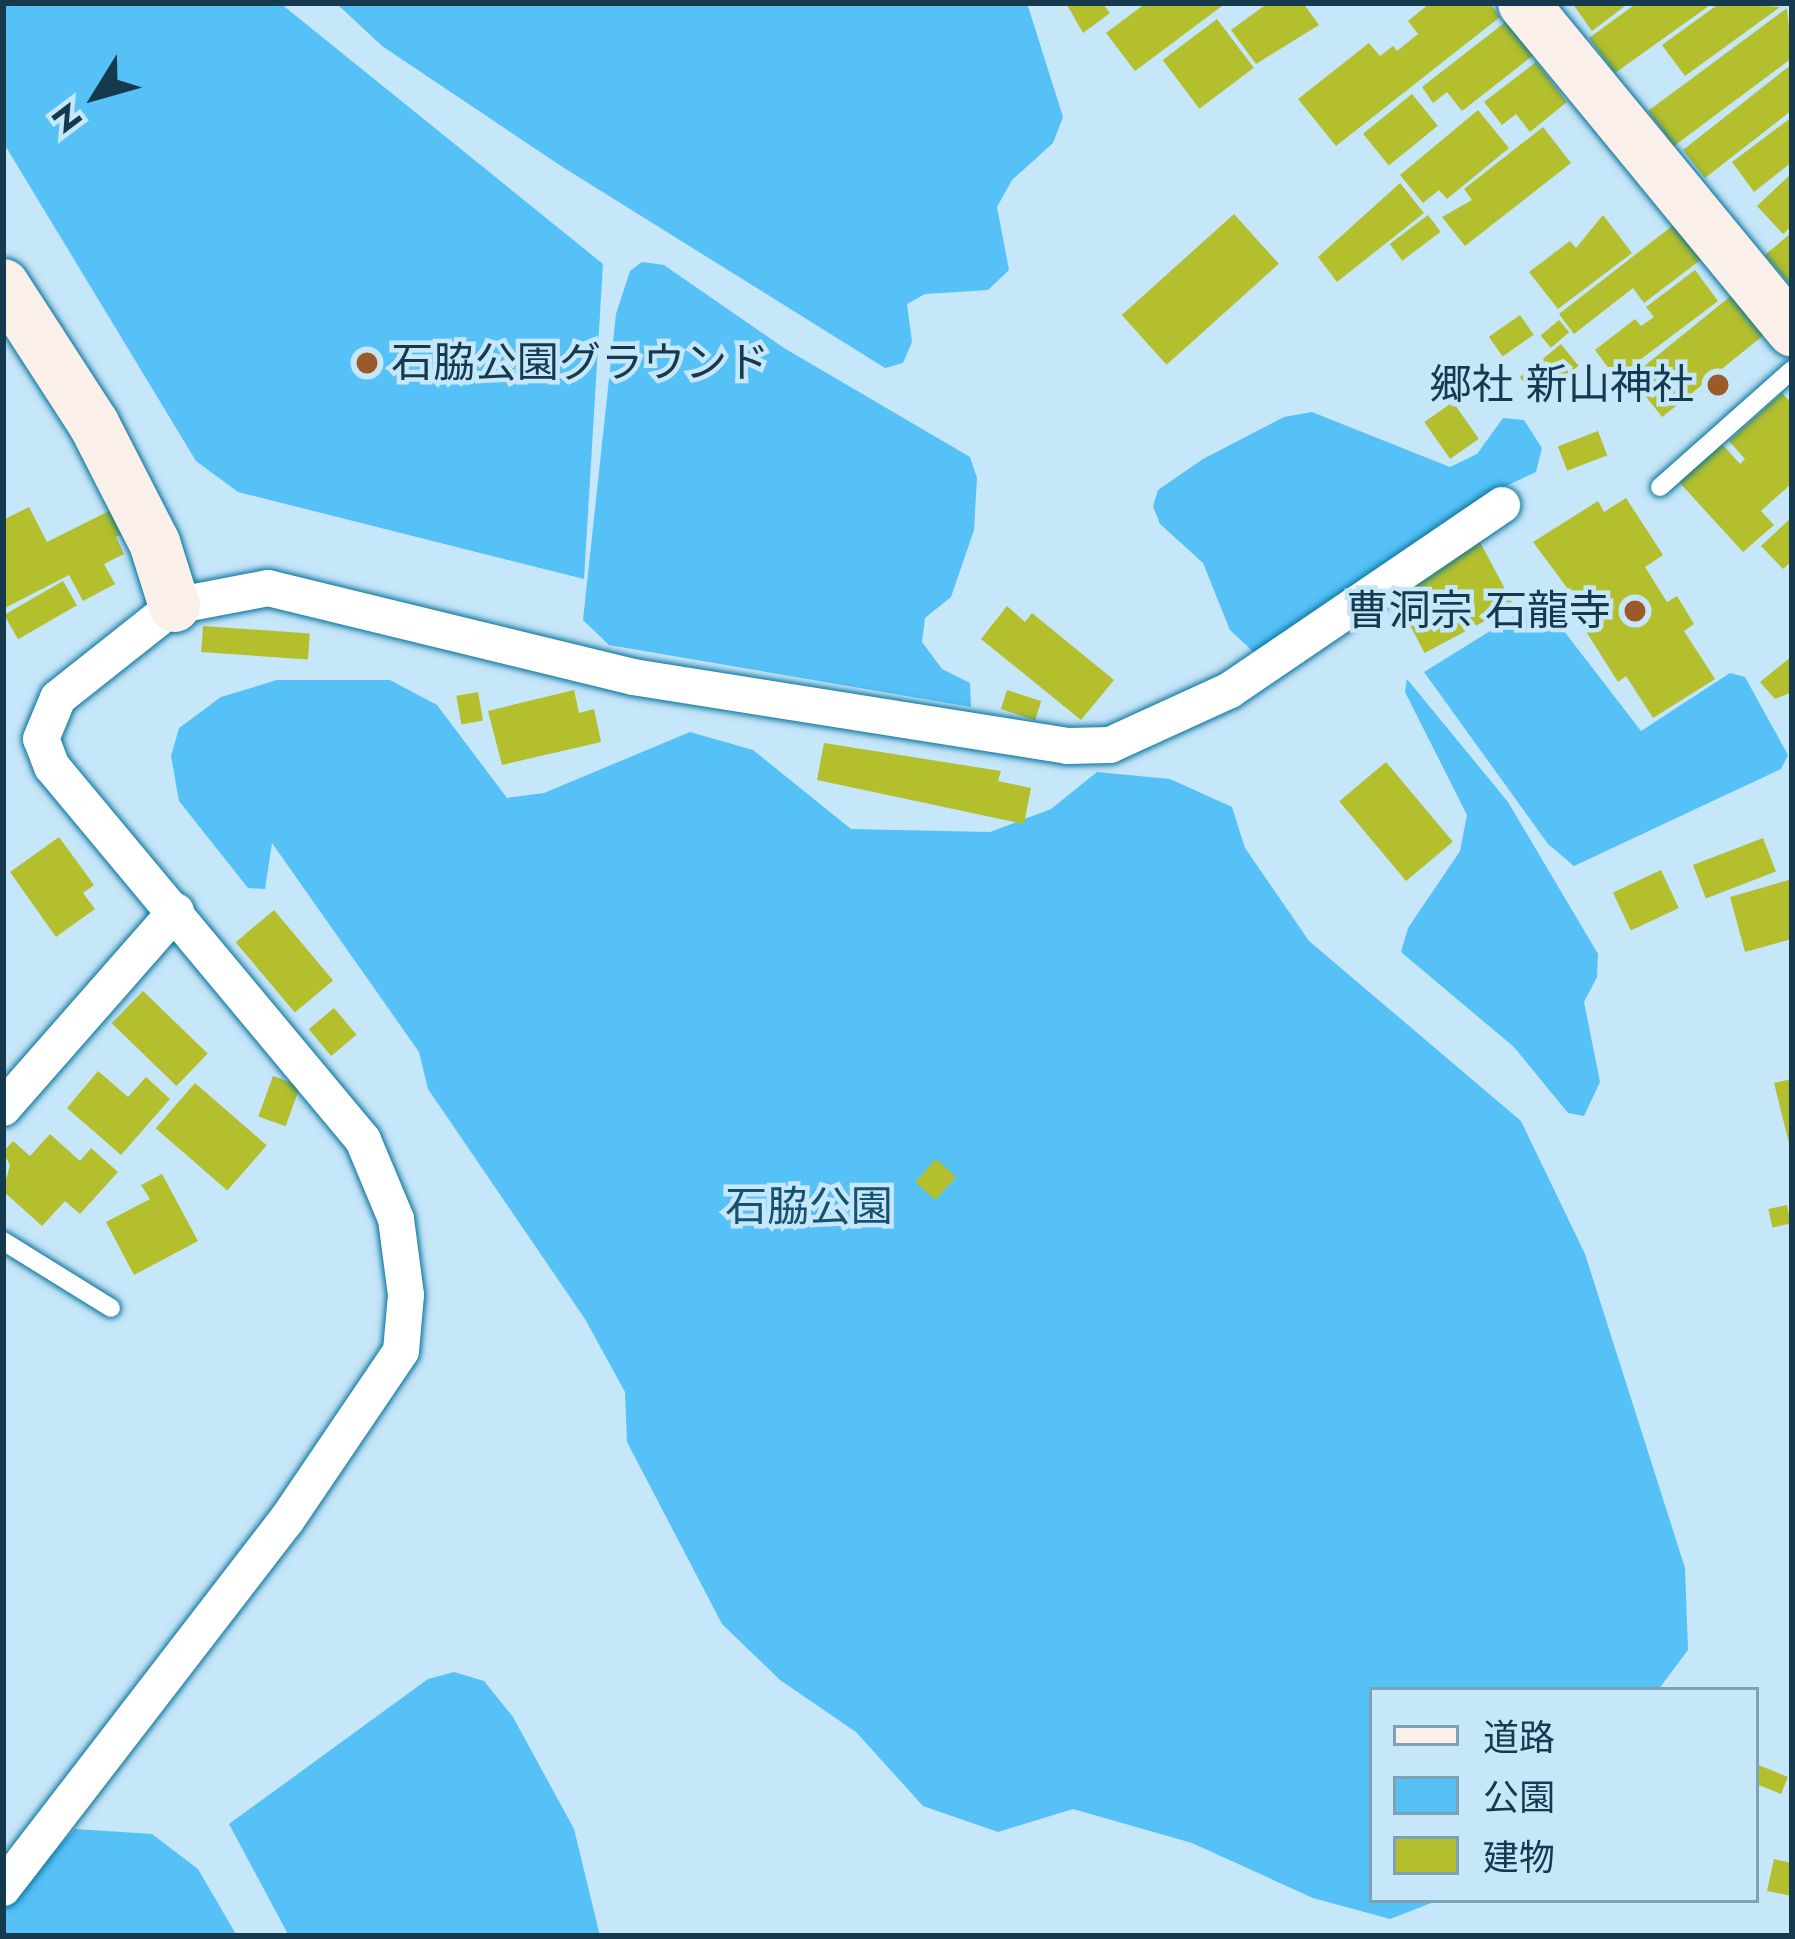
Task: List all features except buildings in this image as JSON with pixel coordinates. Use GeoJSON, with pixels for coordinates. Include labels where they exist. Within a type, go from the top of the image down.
{"type":"FeatureCollection","features":[{"type":"Feature","properties":{"kind":"street"},"geometry":{"type":"LineString","coordinates":[[1523,3],[1792,331]]}},
{"type":"Feature","properties":{"kind":"street"},"geometry":{"type":"LineString","coordinates":[[3,284],[93,423],[154,542],[174,606]]}},
{"type":"Feature","properties":{"kind":"street"},"geometry":{"type":"LineString","coordinates":[[3,1888],[273,1538],[401,1351],[406,1295],[396,1219],[363,1140],[176,911],[79,802],[40,739],[58,698],[174,606],[268,587],[633,676],[1067,746],[1110,745],[1230,690],[1502,505]]}},
{"type":"Feature","properties":{"kind":"street"},"geometry":{"type":"LineString","coordinates":[[3,1108],[176,911]]}},
{"type":"Feature","properties":{"kind":"lane"},"geometry":{"type":"LineString","coordinates":[[1660,487],[1792,370]]}},
{"type":"Feature","properties":{"kind":"lane"},"geometry":{"type":"LineString","coordinates":[[3,1241],[111,1308]]}},
{"type":"Feature","properties":{"kind":"green space","name":"石脇公園グラウンド"},"geometry":{"type":"Polygon","coordinates":[[[3,3],[280,3],[603,264],[584,579],[238,492],[196,461],[3,142],[3,3]]]}},
{"type":"Feature","properties":{"kind":"green space"},"geometry":{"type":"Polygon","coordinates":[[[336,3],[1027,3],[1063,117],[1053,143],[1012,180],[997,207],[1009,270],[988,290],[925,294],[907,304],[912,342],[903,363],[885,368],[561,166],[382,46],[336,3]]]}},
{"type":"Feature","properties":{"kind":"green space"},"geometry":{"type":"Polygon","coordinates":[[[642,262],[664,265],[784,348],[970,457],[977,478],[974,530],[951,597],[925,618],[922,642],[942,669],[970,683],[971,707],[609,645],[583,620],[616,314],[630,271],[642,262]]]}},
{"type":"Feature","properties":{"kind":"green space"},"geometry":{"type":"Polygon","coordinates":[[[1312,412],[1450,467],[1477,454],[1503,418],[1524,420],[1542,448],[1536,472],[1491,493],[1261,659],[1230,630],[1203,563],[1160,524],[1153,506],[1158,490],[1203,459],[1284,417],[1312,412]]]}},
{"type":"Feature","properties":{"kind":"green space"},"geometry":{"type":"Polygon","coordinates":[[[1540,600],[1641,731],[1730,673],[1745,677],[1788,755],[1781,769],[1574,866],[1548,844],[1424,672],[1540,600]]]}},
{"type":"Feature","properties":{"kind":"green space"},"geometry":{"type":"Polygon","coordinates":[[[1407,679],[1508,802],[1598,954],[1597,977],[1584,1002],[1600,1082],[1584,1116],[1568,1113],[1514,1047],[1401,952],[1408,928],[1460,851],[1467,815],[1405,692],[1407,679]]]}},
{"type":"Feature","properties":{"kind":"green space","name":"石脇公園"},"geometry":{"type":"Polygon","coordinates":[[[277,680],[390,680],[437,705],[507,798],[544,793],[690,732],[753,750],[851,829],[990,832],[1051,809],[1097,772],[1170,779],[1232,807],[1245,848],[1309,941],[1521,1121],[1585,1254],[1685,1568],[1688,1650],[1660,1687],[1369,1687],[1369,1903],[1431,1903],[1390,1919],[1313,1898],[1192,1843],[1073,1809],[998,1832],[923,1806],[856,1732],[780,1680],[722,1624],[627,1442],[625,1392],[585,1319],[428,1089],[419,1052],[272,843],[265,889],[248,888],[179,801],[171,756],[179,728],[221,697],[277,680]]]}},
{"type":"Feature","properties":{"kind":"green space"},"geometry":{"type":"Polygon","coordinates":[[[454,1672],[484,1681],[513,1717],[574,1829],[600,1936],[289,1936],[229,1824],[428,1679],[454,1672]]]}},
{"type":"Feature","properties":{"kind":"green space"},"geometry":{"type":"Polygon","coordinates":[[[75,1829],[152,1834],[198,1869],[237,1936],[3,1936],[3,1909],[75,1829]]]}},
{"type":"Feature","properties":{"kind":"place","name":"石脇公園グラウンド"},"geometry":{"type":"Point","coordinates":[367,363]}},
{"type":"Feature","properties":{"kind":"place","name":"郷社 新山神社"},"geometry":{"type":"Point","coordinates":[1718,385]}},
{"type":"Feature","properties":{"kind":"place","name":"曹洞宗 石龍寺"},"geometry":{"type":"Point","coordinates":[1635,611]}}]}
